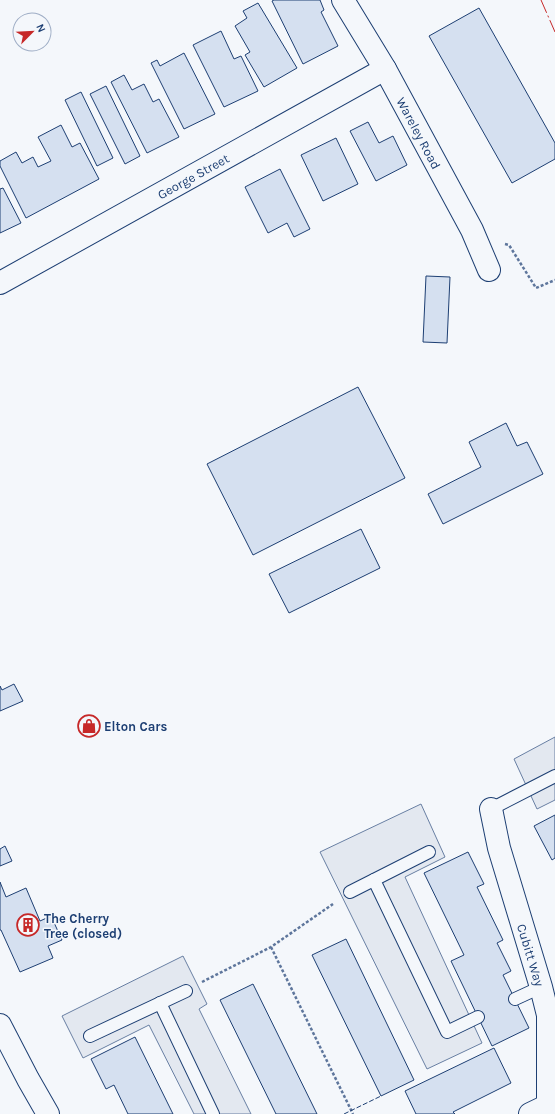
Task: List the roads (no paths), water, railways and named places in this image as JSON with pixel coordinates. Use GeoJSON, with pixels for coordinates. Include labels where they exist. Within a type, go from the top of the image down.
{"type":"FeatureCollection","features":[{"type":"Feature","properties":{"kind":"street","name":"Wareley Road"},"geometry":{"type":"LineString","coordinates":[[343,0],[385,69],[472,230],[489,270]]}},
{"type":"Feature","properties":{"kind":"street","name":"George Street"},"geometry":{"type":"LineString","coordinates":[[0,283],[385,69]]}},
{"type":"Feature","properties":{"kind":"street","name":"Cubitt Way"},"geometry":{"type":"LineString","coordinates":[[491,809],[499,848],[548,1015],[546,1109]]}},
{"type":"Feature","properties":{"kind":"street"},"geometry":{"type":"LineString","coordinates":[[0,1027],[48,1114]]}},
{"type":"Feature","properties":{"kind":"lane"},"geometry":{"type":"LineString","coordinates":[[491,809],[555,776]]}},
{"type":"Feature","properties":{"kind":"lane"},"geometry":{"type":"LineString","coordinates":[[350,892],[429,852]]}},
{"type":"Feature","properties":{"kind":"lane"},"geometry":{"type":"LineString","coordinates":[[374,880],[447,1032],[478,1017]]}},
{"type":"Feature","properties":{"kind":"lane"},"geometry":{"type":"LineString","coordinates":[[515,999],[541,987]]}},
{"type":"Feature","properties":{"kind":"lane"},"geometry":{"type":"LineString","coordinates":[[90,1036],[186,991]]}},
{"type":"Feature","properties":{"kind":"lane"},"geometry":{"type":"LineString","coordinates":[[160,1003],[213,1114]]}},
{"type":"Feature","properties":{"kind":"place","name":"Elton Cars"},"geometry":{"type":"Point","coordinates":[89,726]}},
{"type":"Feature","properties":{"kind":"place","name":"The Cherry Tree (closed)"},"geometry":{"type":"Point","coordinates":[28,925]}}]}
